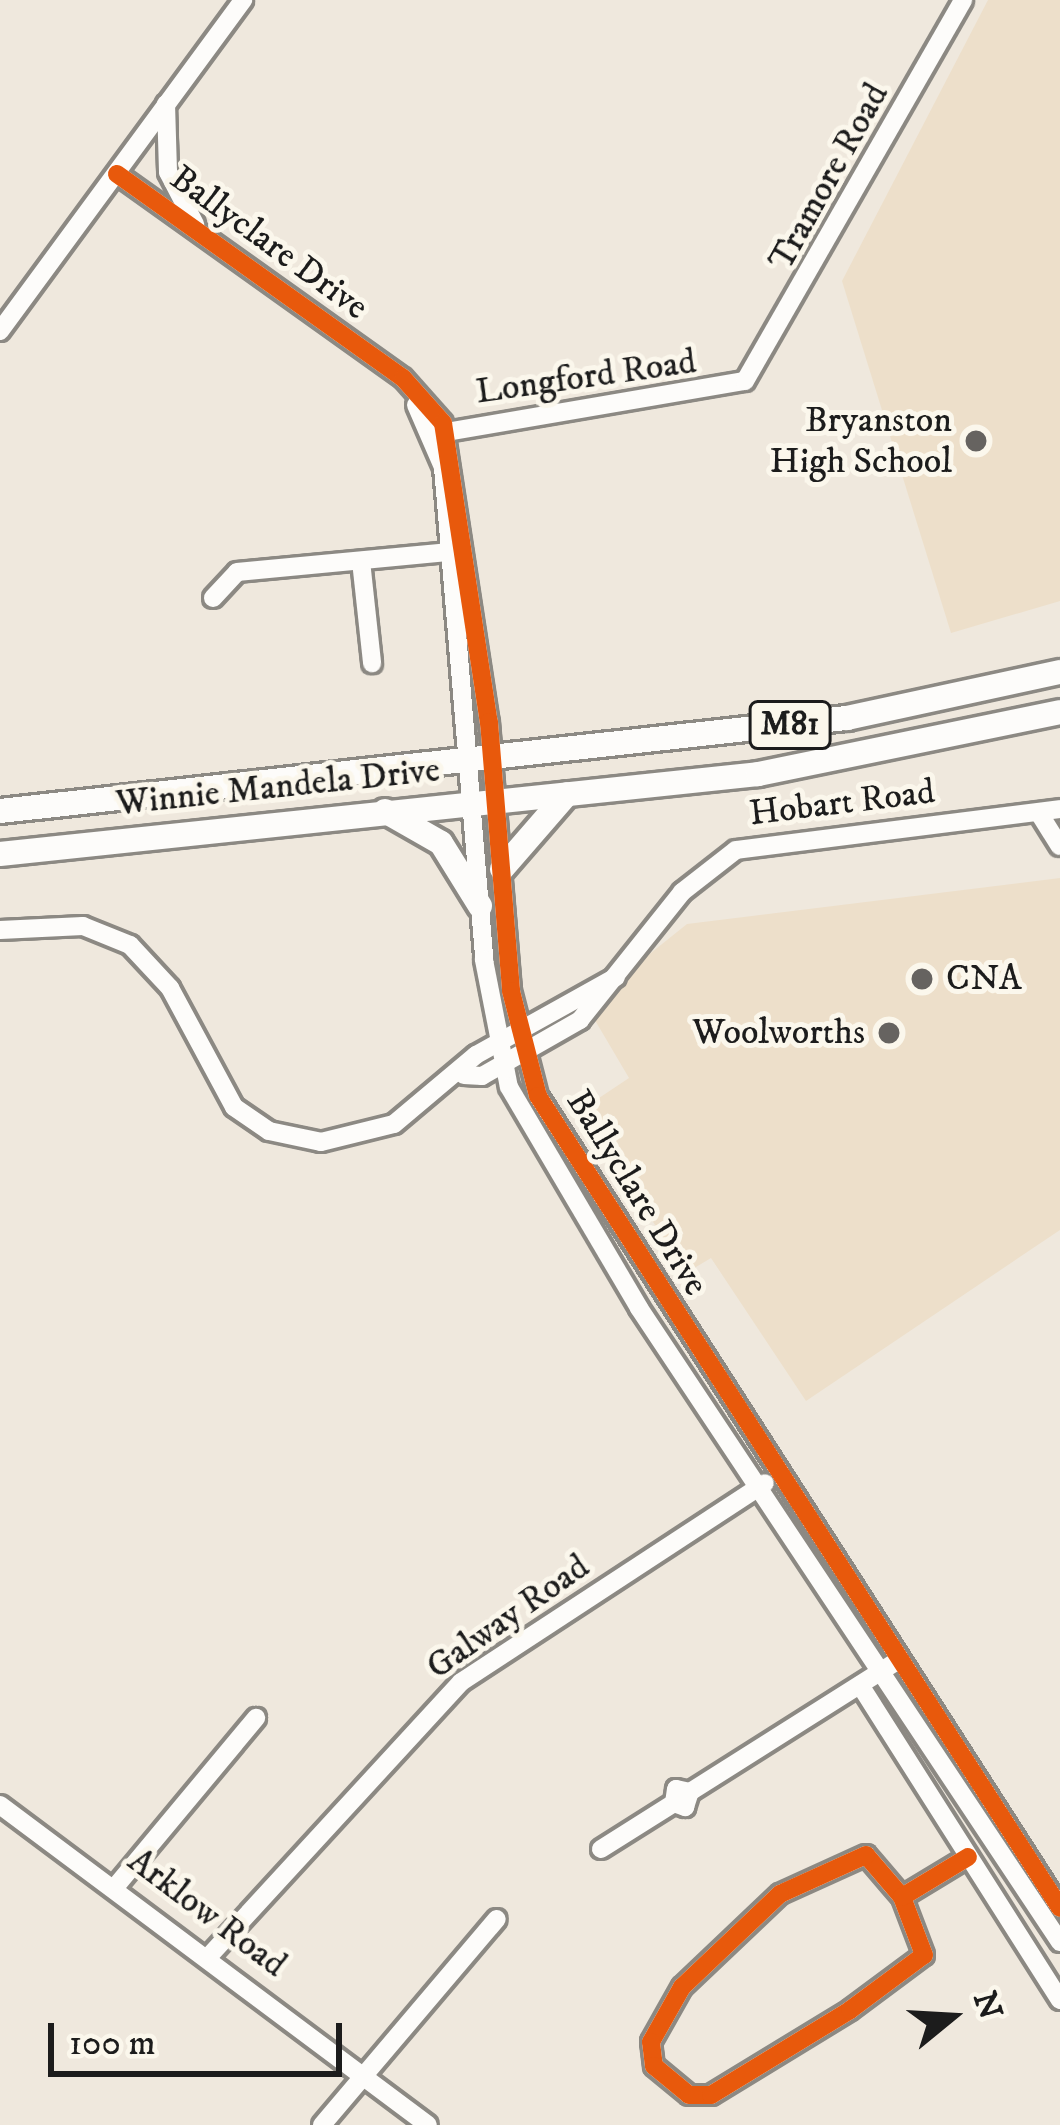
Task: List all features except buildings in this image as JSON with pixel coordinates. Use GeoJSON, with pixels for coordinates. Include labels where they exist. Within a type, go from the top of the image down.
{"type":"FeatureCollection","features":[{"type":"Feature","properties":{"kind":"main road","name":"Winnie Mandela Drive"},"geometry":{"type":"LineString","coordinates":[[0,811],[847,718],[1060,672]]}},
{"type":"Feature","properties":{"kind":"main road","name":"Winnie Mandela Drive"},"geometry":{"type":"LineString","coordinates":[[0,854],[813,766],[1060,712]]}},
{"type":"Feature","properties":{"kind":"main road"},"geometry":{"type":"LineString","coordinates":[[502,868],[567,794]]}},
{"type":"Feature","properties":{"kind":"main road"},"geometry":{"type":"LineString","coordinates":[[385,811],[441,844],[480,906]]}},
{"type":"Feature","properties":{"kind":"street"},"geometry":{"type":"LineString","coordinates":[[0,331],[243,0]]}},
{"type":"Feature","properties":{"kind":"street","name":"Tramore Road"},"geometry":{"type":"LineString","coordinates":[[745,381],[963,0]]}},
{"type":"Feature","properties":{"kind":"street"},"geometry":{"type":"LineString","coordinates":[[166,104],[168,172],[200,232]]}},
{"type":"Feature","properties":{"kind":"street","name":"Ballyclare Drive"},"geometry":{"type":"LineString","coordinates":[[117,174],[380,367],[441,433],[493,758],[518,1032],[557,1130],[768,1481]]}},
{"type":"Feature","properties":{"kind":"street","name":"Longford Road"},"geometry":{"type":"LineString","coordinates":[[441,433],[745,381]]}},
{"type":"Feature","properties":{"kind":"street","name":"Ballyclare Drive"},"geometry":{"type":"LineString","coordinates":[[441,433],[465,761],[495,1045],[502,1066],[551,1170],[1060,1908]]}},
{"type":"Feature","properties":{"kind":"street"},"geometry":{"type":"LineString","coordinates":[[213,598],[237,572],[450,552]]}},
{"type":"Feature","properties":{"kind":"street"},"geometry":{"type":"LineString","coordinates":[[362,561],[372,663]]}},
{"type":"Feature","properties":{"kind":"street","name":"Hobart Road"},"geometry":{"type":"LineString","coordinates":[[464,1076],[502,1066],[580,1020],[682,892],[736,850],[1060,809]]}},
{"type":"Feature","properties":{"kind":"street"},"geometry":{"type":"LineString","coordinates":[[1040,813],[1060,846]]}},
{"type":"Feature","properties":{"kind":"street","name":"Hobart Road"},"geometry":{"type":"LineString","coordinates":[[0,930],[83,926],[130,945],[170,988],[223,1094],[269,1131],[360,1137],[464,1076],[495,1045],[616,977]]}},
{"type":"Feature","properties":{"kind":"street","name":"Galway Road"},"geometry":{"type":"LineString","coordinates":[[211,1954],[461,1682],[768,1481]]}},
{"type":"Feature","properties":{"kind":"street"},"geometry":{"type":"LineString","coordinates":[[601,1849],[892,1664]]}},
{"type":"Feature","properties":{"kind":"street","name":"Ballyclare Drive"},"geometry":{"type":"LineString","coordinates":[[892,1664],[1060,1942]]}},
{"type":"Feature","properties":{"kind":"street"},"geometry":{"type":"LineString","coordinates":[[860,1685],[1060,2000]]}},
{"type":"Feature","properties":{"kind":"street"},"geometry":{"type":"LineString","coordinates":[[116,1886],[256,1718]]}},
{"type":"Feature","properties":{"kind":"street","name":"Arklow Road"},"geometry":{"type":"LineString","coordinates":[[0,1805],[211,1954],[428,2125]]}},
{"type":"Feature","properties":{"kind":"street"},"geometry":{"type":"LineString","coordinates":[[866,1855],[902,1897],[924,1938],[920,1963],[711,2095],[689,2096],[654,2066],[651,2042],[682,1987],[780,1894],[866,1855]]}},
{"type":"Feature","properties":{"kind":"street"},"geometry":{"type":"LineString","coordinates":[[902,1897],[968,1857]]}},
{"type":"Feature","properties":{"kind":"street"},"geometry":{"type":"LineString","coordinates":[[322,2125],[497,1918]]}},
{"type":"Feature","properties":{"kind":"shaded area","name":"Bryanston High School"},"geometry":{"type":"Polygon","coordinates":[[[988,0],[1060,0],[1060,601],[951,633],[842,281],[988,0]]]}},
{"type":"Feature","properties":{"kind":"shaded area"},"geometry":{"type":"Polygon","coordinates":[[[1060,878],[1060,1230],[806,1401],[711,1258],[686,1273],[581,1110],[629,1078],[586,1005],[687,924],[1060,878]]]}},
{"type":"Feature","properties":{"kind":"cycle path"},"geometry":{"type":"LineString","coordinates":[[117,174],[403,378],[443,423],[489,722],[511,991],[538,1096],[1060,1908]]}},
{"type":"Feature","properties":{"kind":"cycle path"},"geometry":{"type":"LineString","coordinates":[[902,1897],[866,1855],[780,1894],[682,1987],[651,2042],[654,2066],[689,2095],[711,2095],[850,2010],[924,1955],[902,1897],[968,1857]]}},
{"type":"Feature","properties":{"kind":"place","name":"Bryanston High School"},"geometry":{"type":"Point","coordinates":[976,441]}},
{"type":"Feature","properties":{"kind":"place","name":"CNA"},"geometry":{"type":"Point","coordinates":[922,979]}},
{"type":"Feature","properties":{"kind":"place","name":"Woolworths"},"geometry":{"type":"Point","coordinates":[889,1033]}}]}
